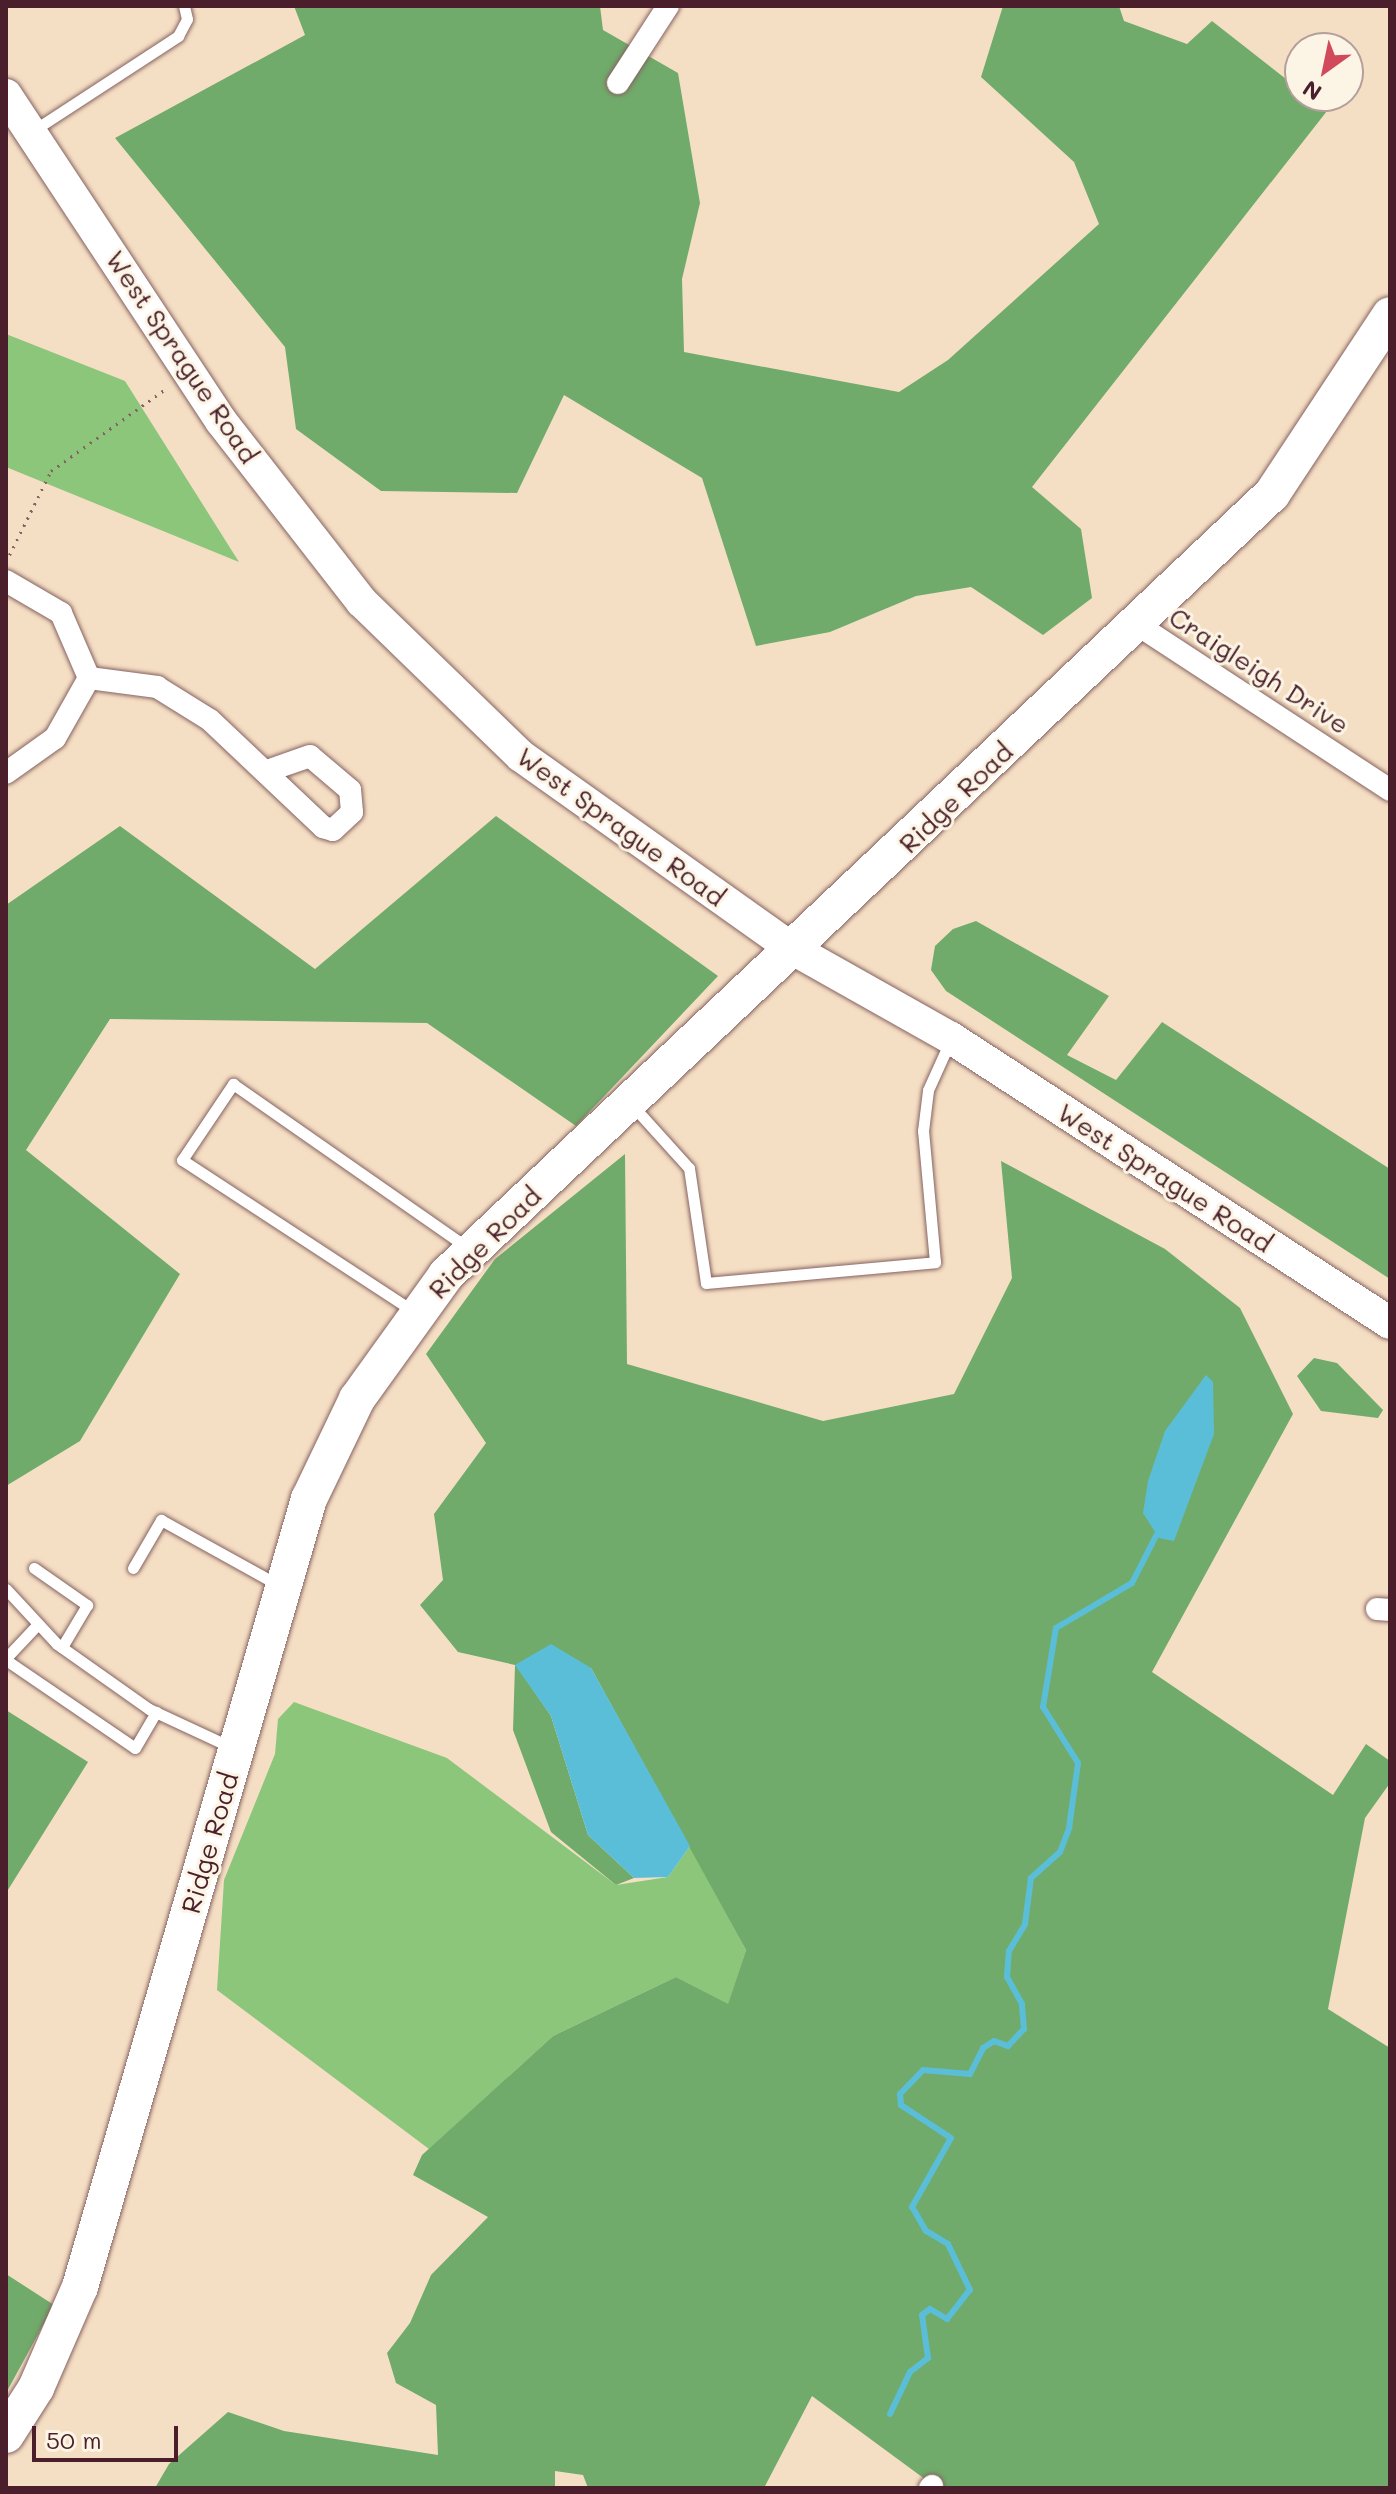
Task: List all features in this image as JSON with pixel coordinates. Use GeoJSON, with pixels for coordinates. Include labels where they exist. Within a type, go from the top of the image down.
{"type":"FeatureCollection","features":[{"type":"Feature","properties":{"kind":"main road","name":"Ridge Road"},"geometry":{"type":"LineString","coordinates":[[6,2435],[36,2388],[80,2287],[309,1499],[357,1399],[417,1315],[472,1250],[1138,625],[1272,494],[1390,315]]}},
{"type":"Feature","properties":{"kind":"street"},"geometry":{"type":"LineString","coordinates":[[618,83],[668,6]]}},
{"type":"Feature","properties":{"kind":"street","name":"West Sprague Road"},"geometry":{"type":"LineString","coordinates":[[13,114],[189,372],[362,602],[521,756],[791,948],[951,1038],[1390,1323]]}},
{"type":"Feature","properties":{"kind":"street"},"geometry":{"type":"LineString","coordinates":[[6,581],[61,613],[89,678]]}},
{"type":"Feature","properties":{"kind":"street","name":"Craigleigh Drive"},"geometry":{"type":"LineString","coordinates":[[1138,625],[1390,790]]}},
{"type":"Feature","properties":{"kind":"street"},"geometry":{"type":"LineString","coordinates":[[89,678],[157,687],[270,770]]}},
{"type":"Feature","properties":{"kind":"street"},"geometry":{"type":"LineString","coordinates":[[6,773],[55,738],[89,678]]}},
{"type":"Feature","properties":{"kind":"lane"},"geometry":{"type":"LineString","coordinates":[[13,114],[178,36],[187,19],[184,6]]}},
{"type":"Feature","properties":{"kind":"lane"},"geometry":{"type":"LineString","coordinates":[[631,1103],[689,1168],[706,1283],[935,1262],[923,1131],[928,1090],[951,1038]]}},
{"type":"Feature","properties":{"kind":"lane"},"geometry":{"type":"LineString","coordinates":[[417,1315],[182,1160],[233,1084],[472,1250]]}},
{"type":"Feature","properties":{"kind":"lane"},"geometry":{"type":"LineString","coordinates":[[133,1568],[161,1520],[284,1587]]}},
{"type":"Feature","properties":{"kind":"lane"},"geometry":{"type":"LineString","coordinates":[[34,1568],[87,1605],[62,1647]]}},
{"type":"Feature","properties":{"kind":"lane"},"geometry":{"type":"LineString","coordinates":[[6,1589],[37,1625],[62,1647],[156,1712],[237,1750]]}},
{"type":"Feature","properties":{"kind":"lane"},"geometry":{"type":"LineString","coordinates":[[37,1625],[6,1659],[135,1748],[156,1712]]}},
{"type":"Feature","properties":{"kind":"path"},"geometry":{"type":"LineString","coordinates":[[6,562],[51,471],[189,372]]}},
{"type":"Feature","properties":{"kind":"green space"},"geometry":{"type":"Polygon","coordinates":[[[294,6],[600,6],[603,30],[678,73],[700,203],[682,279],[684,352],[899,392],[948,360],[1099,224],[1074,162],[981,77],[1003,6],[1119,6],[1124,21],[1187,44],[1212,21],[1284,77],[1284,112],[1326,112],[1032,487],[1081,529],[1092,598],[1043,635],[971,587],[916,596],[830,632],[756,646],[702,478],[564,395],[517,493],[381,491],[296,429],[285,347],[115,138],[305,35],[294,6]]]}},
{"type":"Feature","properties":{"kind":"green space"},"geometry":{"type":"Polygon","coordinates":[[[6,334],[125,381],[239,562],[6,467],[6,334]]]}},
{"type":"Feature","properties":{"kind":"green space"},"geometry":{"type":"Polygon","coordinates":[[[496,816],[718,976],[576,1126],[427,1023],[110,1019],[26,1150],[180,1274],[80,1441],[6,1486],[6,905],[120,826],[315,969],[496,816]]]}},
{"type":"Feature","properties":{"kind":"green space"},"geometry":{"type":"Polygon","coordinates":[[[976,921],[1109,996],[1067,1055],[1116,1080],[1162,1022],[1390,1169],[1390,1279],[946,991],[931,970],[935,946],[953,929],[976,921]]]}},
{"type":"Feature","properties":{"kind":"green space"},"geometry":{"type":"Polygon","coordinates":[[[625,1154],[627,1364],[823,1421],[954,1394],[1012,1278],[1001,1161],[1165,1249],[1240,1308],[1293,1414],[1152,1672],[1333,1795],[1366,1744],[1390,1761],[1390,1783],[1365,1818],[1328,2009],[1390,2048],[1390,2488],[937,2488],[812,2396],[764,2488],[588,2488],[583,2475],[555,2471],[555,2488],[155,2488],[169,2464],[228,2412],[284,2431],[438,2455],[436,2405],[396,2383],[387,2353],[410,2323],[431,2275],[488,2217],[413,2175],[422,2155],[553,2036],[676,1977],[728,2004],[746,1950],[591,1668],[516,1665],[551,1716],[588,1835],[634,1878],[616,1885],[551,1832],[513,1730],[515,1665],[458,1652],[420,1605],[443,1580],[434,1514],[486,1443],[426,1354],[495,1259],[625,1154]]]}},
{"type":"Feature","properties":{"kind":"green space"},"geometry":{"type":"Polygon","coordinates":[[[1314,1358],[1337,1363],[1383,1410],[1378,1418],[1321,1411],[1297,1376],[1314,1358]]]}},
{"type":"Feature","properties":{"kind":"green space"},"geometry":{"type":"Polygon","coordinates":[[[294,1702],[447,1758],[616,1885],[668,1877],[690,1846],[746,1950],[728,2005],[676,1977],[553,2036],[429,2149],[217,1990],[224,1880],[275,1754],[278,1719],[294,1702]]]}},
{"type":"Feature","properties":{"kind":"green space"},"geometry":{"type":"Polygon","coordinates":[[[6,1710],[88,1762],[6,1893],[6,1710]]]}},
{"type":"Feature","properties":{"kind":"green space"},"geometry":{"type":"Polygon","coordinates":[[[6,2274],[54,2305],[6,2393],[6,2274]]]}},
{"type":"Feature","properties":{"kind":"water"},"geometry":{"type":"Polygon","coordinates":[[[1206,1375],[1213,1382],[1214,1434],[1174,1541],[1159,1538],[1143,1513],[1148,1481],[1165,1431],[1206,1375]]]}},
{"type":"Feature","properties":{"kind":"water"},"geometry":{"type":"Polygon","coordinates":[[[551,1644],[591,1668],[690,1846],[668,1877],[634,1878],[588,1835],[551,1716],[515,1665],[551,1644]]]}},
{"type":"Feature","properties":{"kind":"waterway"},"geometry":{"type":"LineString","coordinates":[[890,2414],[910,2372],[928,2358],[922,2315],[930,2309],[947,2319],[970,2290],[948,2244],[926,2231],[912,2207],[951,2138],[901,2105],[900,2094],[923,2070],[970,2074],[983,2048],[994,2041],[1008,2046],[1024,2029],[1022,2004],[1007,1977],[1009,1951],[1025,1924],[1031,1878],[1060,1852],[1069,1828],[1078,1763],[1043,1707],[1056,1628],[1132,1583],[1157,1534]]}}]}
